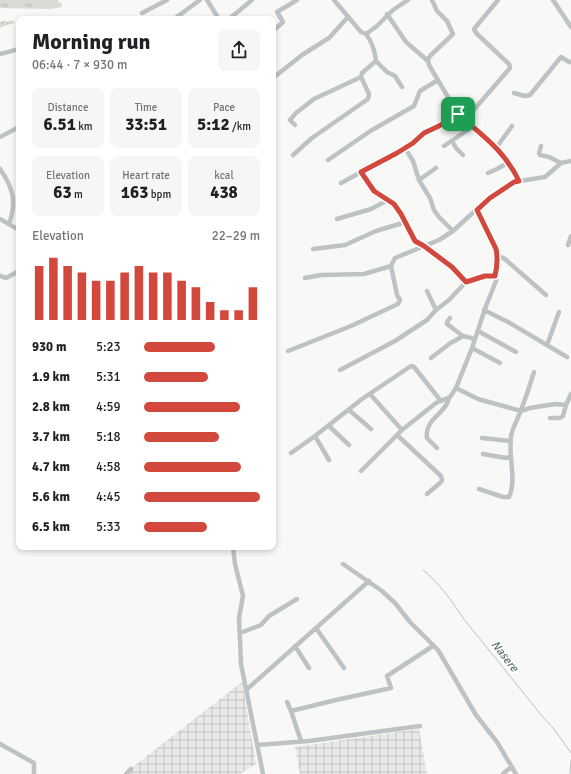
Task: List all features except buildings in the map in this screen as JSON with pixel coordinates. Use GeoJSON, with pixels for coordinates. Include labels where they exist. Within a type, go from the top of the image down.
{"type":"FeatureCollection","features":[{"type":"Feature","properties":{"kind":"street"},"geometry":{"type":"LineString","coordinates":[[142,13],[166,0]]}},
{"type":"Feature","properties":{"kind":"street"},"geometry":{"type":"LineString","coordinates":[[178,16],[200,0]]}},
{"type":"Feature","properties":{"kind":"street"},"geometry":{"type":"LineString","coordinates":[[207,0],[217,16]]}},
{"type":"Feature","properties":{"kind":"street"},"geometry":{"type":"LineString","coordinates":[[232,16],[252,0]]}},
{"type":"Feature","properties":{"kind":"street"},"geometry":{"type":"LineString","coordinates":[[276,28],[283,22],[277,12],[297,0]]}},
{"type":"Feature","properties":{"kind":"street"},"geometry":{"type":"LineString","coordinates":[[334,0],[361,32],[366,34],[370,39],[376,61],[387,72],[395,76],[402,87]]}},
{"type":"Feature","properties":{"kind":"street"},"geometry":{"type":"LineString","coordinates":[[366,34],[377,26],[387,14],[398,5],[408,0]]}},
{"type":"Feature","properties":{"kind":"street"},"geometry":{"type":"LineString","coordinates":[[428,61],[430,56],[453,34],[447,21],[437,11],[432,0]]}},
{"type":"Feature","properties":{"kind":"street"},"geometry":{"type":"LineString","coordinates":[[465,120],[510,68],[509,64],[476,33],[474,29],[498,0]]}},
{"type":"Feature","properties":{"kind":"street"},"geometry":{"type":"LineString","coordinates":[[553,0],[571,27]]}},
{"type":"Feature","properties":{"kind":"street"},"geometry":{"type":"LineString","coordinates":[[387,14],[406,42],[428,61],[458,114],[496,147],[509,162],[519,181]]}},
{"type":"Feature","properties":{"kind":"street"},"geometry":{"type":"LineString","coordinates":[[276,76],[302,55],[329,38],[348,17]]}},
{"type":"Feature","properties":{"kind":"street"},"geometry":{"type":"LineString","coordinates":[[0,54],[16,50]]}},
{"type":"Feature","properties":{"kind":"street"},"geometry":{"type":"LineString","coordinates":[[514,93],[525,96],[530,95],[561,57],[571,62]]}},
{"type":"Feature","properties":{"kind":"street"},"geometry":{"type":"LineString","coordinates":[[295,125],[290,122],[290,118],[314,99],[361,77],[362,73],[376,61]]}},
{"type":"Feature","properties":{"kind":"street"},"geometry":{"type":"LineString","coordinates":[[293,155],[312,138],[368,99],[369,94],[361,77]]}},
{"type":"Feature","properties":{"kind":"street"},"geometry":{"type":"LineString","coordinates":[[328,160],[372,130],[414,106],[417,102],[417,96],[420,91],[438,80]]}},
{"type":"Feature","properties":{"kind":"street"},"geometry":{"type":"LineString","coordinates":[[341,183],[405,148],[424,133],[439,126],[458,114]]}},
{"type":"Feature","properties":{"kind":"street"},"geometry":{"type":"LineString","coordinates":[[496,147],[512,126]]}},
{"type":"Feature","properties":{"kind":"street"},"geometry":{"type":"LineString","coordinates":[[444,146],[472,127]]}},
{"type":"Feature","properties":{"kind":"street"},"geometry":{"type":"LineString","coordinates":[[0,137],[16,129]]}},
{"type":"Feature","properties":{"kind":"street"},"geometry":{"type":"LineString","coordinates":[[452,141],[463,155]]}},
{"type":"Feature","properties":{"kind":"street"},"geometry":{"type":"LineString","coordinates":[[541,146],[539,153],[540,155],[549,157],[561,163]]}},
{"type":"Feature","properties":{"kind":"street"},"geometry":{"type":"LineString","coordinates":[[405,148],[413,161],[419,180],[436,213],[453,231]]}},
{"type":"Feature","properties":{"kind":"street"},"geometry":{"type":"LineString","coordinates":[[305,278],[322,275],[364,274],[390,266],[395,258],[439,240],[453,231],[490,198],[514,182],[545,177],[561,163],[571,161]]}},
{"type":"Feature","properties":{"kind":"street"},"geometry":{"type":"LineString","coordinates":[[488,173],[509,162]]}},
{"type":"Feature","properties":{"kind":"street"},"geometry":{"type":"LineString","coordinates":[[419,180],[436,168]]}},
{"type":"Feature","properties":{"kind":"street"},"geometry":{"type":"LineString","coordinates":[[0,169],[13,191],[13,209],[9,224]]}},
{"type":"Feature","properties":{"kind":"street"},"geometry":{"type":"LineString","coordinates":[[361,172],[374,191],[394,204],[406,222],[415,241],[452,267],[466,282]]}},
{"type":"Feature","properties":{"kind":"street"},"geometry":{"type":"LineString","coordinates":[[337,219],[371,209],[388,200]]}},
{"type":"Feature","properties":{"kind":"street"},"geometry":{"type":"LineString","coordinates":[[437,448],[427,438],[427,432],[434,418],[447,406],[456,388],[496,281],[497,255],[477,210]]}},
{"type":"Feature","properties":{"kind":"street"},"geometry":{"type":"LineString","coordinates":[[0,219],[16,228]]}},
{"type":"Feature","properties":{"kind":"street"},"geometry":{"type":"LineString","coordinates":[[313,249],[345,245],[376,231],[406,222]]}},
{"type":"Feature","properties":{"kind":"street"},"geometry":{"type":"LineString","coordinates":[[568,244],[571,236]]}},
{"type":"Feature","properties":{"kind":"street"},"geometry":{"type":"LineString","coordinates":[[497,255],[505,258],[546,294]]}},
{"type":"Feature","properties":{"kind":"street"},"geometry":{"type":"LineString","coordinates":[[288,351],[351,326],[399,303],[400,300],[397,295],[390,266]]}},
{"type":"Feature","properties":{"kind":"street"},"geometry":{"type":"LineString","coordinates":[[0,276],[6,278],[16,273]]}},
{"type":"Feature","properties":{"kind":"street"},"geometry":{"type":"LineString","coordinates":[[340,370],[395,341],[427,320],[466,282],[485,276],[495,276]]}},
{"type":"Feature","properties":{"kind":"street"},"geometry":{"type":"LineString","coordinates":[[427,291],[436,310]]}},
{"type":"Feature","properties":{"kind":"street"},"geometry":{"type":"LineString","coordinates":[[484,310],[508,322],[567,357]]}},
{"type":"Feature","properties":{"kind":"street"},"geometry":{"type":"LineString","coordinates":[[547,345],[559,312]]}},
{"type":"Feature","properties":{"kind":"street"},"geometry":{"type":"LineString","coordinates":[[450,318],[447,324],[464,336],[475,339]]}},
{"type":"Feature","properties":{"kind":"street"},"geometry":{"type":"LineString","coordinates":[[478,331],[516,352]]}},
{"type":"Feature","properties":{"kind":"street"},"geometry":{"type":"LineString","coordinates":[[432,358],[450,344],[464,336]]}},
{"type":"Feature","properties":{"kind":"street"},"geometry":{"type":"LineString","coordinates":[[472,348],[500,363]]}},
{"type":"Feature","properties":{"kind":"street"},"geometry":{"type":"LineString","coordinates":[[291,453],[329,426],[362,399],[412,366],[441,401]]}},
{"type":"Feature","properties":{"kind":"street"},"geometry":{"type":"LineString","coordinates":[[478,490],[503,497],[509,497],[512,484],[510,457],[511,441],[515,422],[534,372]]}},
{"type":"Feature","properties":{"kind":"street"},"geometry":{"type":"LineString","coordinates":[[456,388],[478,399],[520,411],[555,404],[566,405]]}},
{"type":"Feature","properties":{"kind":"street"},"geometry":{"type":"LineString","coordinates":[[370,394],[402,430]]}},
{"type":"Feature","properties":{"kind":"street"},"geometry":{"type":"LineString","coordinates":[[550,418],[564,416],[566,405],[571,394]]}},
{"type":"Feature","properties":{"kind":"street"},"geometry":{"type":"LineString","coordinates":[[362,471],[402,430],[441,401],[450,398]]}},
{"type":"Feature","properties":{"kind":"street"},"geometry":{"type":"LineString","coordinates":[[349,410],[371,429]]}},
{"type":"Feature","properties":{"kind":"street"},"geometry":{"type":"LineString","coordinates":[[329,426],[349,445]]}},
{"type":"Feature","properties":{"kind":"street"},"geometry":{"type":"LineString","coordinates":[[397,435],[441,476],[441,482],[427,494]]}},
{"type":"Feature","properties":{"kind":"street"},"geometry":{"type":"LineString","coordinates":[[315,436],[329,460]]}},
{"type":"Feature","properties":{"kind":"street"},"geometry":{"type":"LineString","coordinates":[[482,438],[511,441]]}},
{"type":"Feature","properties":{"kind":"street"},"geometry":{"type":"LineString","coordinates":[[483,454],[506,458],[510,457]]}},
{"type":"Feature","properties":{"kind":"street"},"geometry":{"type":"LineString","coordinates":[[233,550],[235,564],[243,596],[240,618],[241,664],[263,774]]}},
{"type":"Feature","properties":{"kind":"street"},"geometry":{"type":"LineString","coordinates":[[343,564],[382,590],[395,603],[410,622],[438,650],[476,715],[497,742],[516,774]]}},
{"type":"Feature","properties":{"kind":"street"},"geometry":{"type":"LineString","coordinates":[[246,690],[369,581]]}},
{"type":"Feature","properties":{"kind":"street"},"geometry":{"type":"LineString","coordinates":[[240,633],[261,625],[269,616],[297,599]]}},
{"type":"Feature","properties":{"kind":"street"},"geometry":{"type":"LineString","coordinates":[[316,628],[344,668]]}},
{"type":"Feature","properties":{"kind":"street"},"geometry":{"type":"LineString","coordinates":[[295,646],[309,668]]}},
{"type":"Feature","properties":{"kind":"street"},"geometry":{"type":"LineString","coordinates":[[291,712],[391,688],[387,676],[433,646]]}},
{"type":"Feature","properties":{"kind":"street"},"geometry":{"type":"LineString","coordinates":[[286,702],[291,712],[300,741]]}},
{"type":"Feature","properties":{"kind":"street"},"geometry":{"type":"LineString","coordinates":[[257,745],[420,726]]}},
{"type":"Feature","properties":{"kind":"street"},"geometry":{"type":"LineString","coordinates":[[0,744],[34,763],[34,774]]}},
{"type":"Feature","properties":{"kind":"street"},"geometry":{"type":"LineString","coordinates":[[503,774],[511,767]]}},
{"type":"Feature","properties":{"kind":"street"},"geometry":{"type":"LineString","coordinates":[[126,774],[131,769]]}},
{"type":"Feature","properties":{"kind":"shaded area"},"geometry":{"type":"Polygon","coordinates":[[[242,682],[256,764],[240,774],[125,773],[242,682]]]}},
{"type":"Feature","properties":{"kind":"shaded area"},"geometry":{"type":"Polygon","coordinates":[[[419,729],[427,774],[300,774],[295,747],[419,729]]]}},
{"type":"Feature","properties":{"kind":"green space"},"geometry":{"type":"Polygon","coordinates":[[[0,0],[47,0],[50,9],[0,8],[0,0]]]}},
{"type":"Feature","properties":{"kind":"green space"},"geometry":{"type":"Polygon","coordinates":[[[47,0],[58,0],[59,3],[61,2],[62,7],[50,9],[47,0]]]}},
{"type":"Feature","properties":{"kind":"green space"},"geometry":{"type":"Polygon","coordinates":[[[11,20],[15,23],[1,27],[0,29],[0,22],[7,22],[11,20]]]}},
{"type":"Feature","properties":{"kind":"waterway","name":"Nasere"},"geometry":{"type":"LineString","coordinates":[[423,570],[445,592],[463,618],[554,729],[571,753]]}},
{"type":"Feature","properties":{"kind":"waterway","name":"Nasere"},"geometry":{"type":"LineString","coordinates":[[570,774],[571,760]]}},
{"type":"Feature","properties":{"kind":"route"},"geometry":{"type":"LineString","coordinates":[[458,114],[505,156],[515,171],[519,181],[514,182],[490,198],[477,210],[496,249],[497,266],[495,276],[485,276],[466,282],[452,267],[415,241],[394,204],[377,194],[371,188],[361,172],[397,153],[413,143],[424,133],[439,126],[458,114]]}}]}
